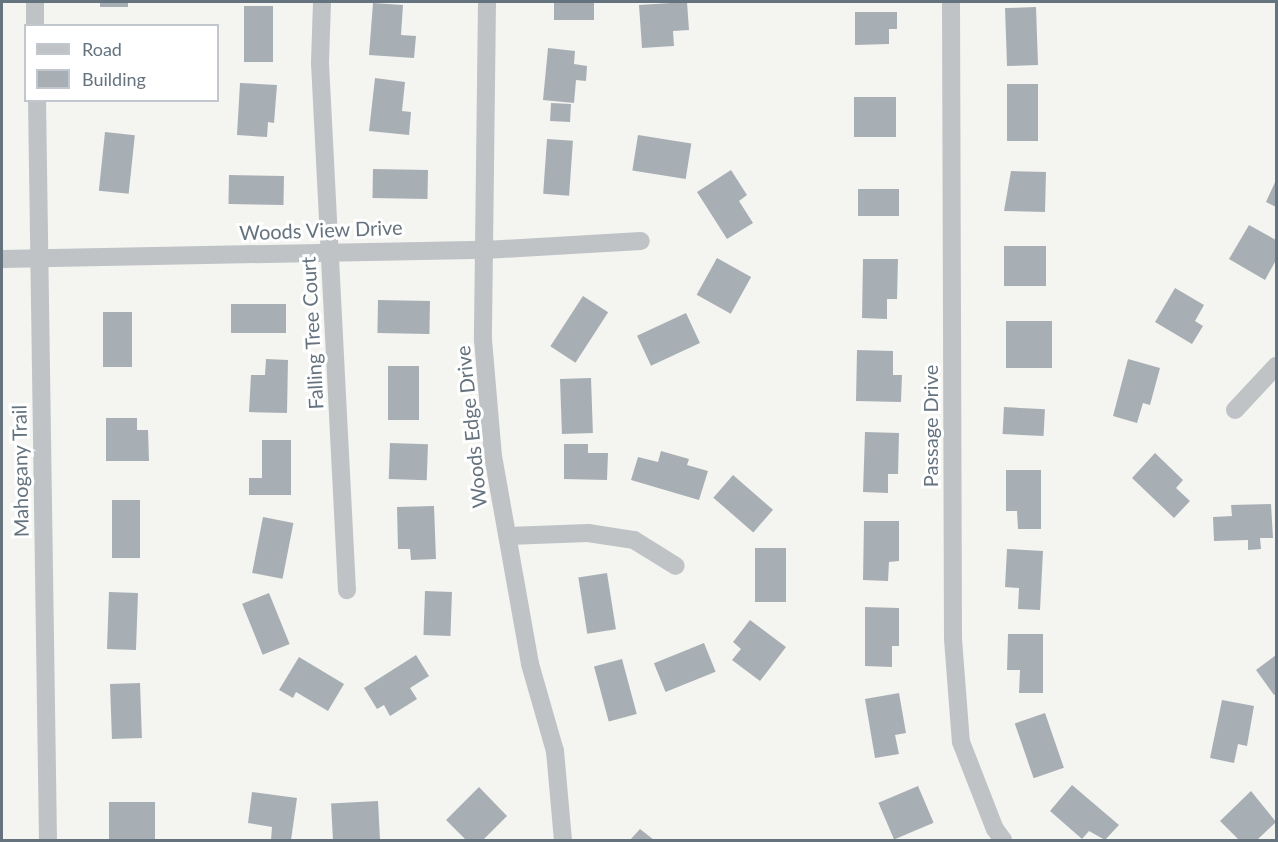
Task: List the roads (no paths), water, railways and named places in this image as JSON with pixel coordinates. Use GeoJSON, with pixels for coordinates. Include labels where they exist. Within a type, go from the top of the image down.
{"type":"FeatureCollection","features":[{"type":"Feature","properties":{"kind":"street"},"geometry":{"type":"LineString","coordinates":[[35,2],[35,24]]}},
{"type":"Feature","properties":{"kind":"street","name":"Falling Tree Court"},"geometry":{"type":"LineString","coordinates":[[322,2],[320,63],[347,590]]}},
{"type":"Feature","properties":{"kind":"street","name":"Woods Edge Drive"},"geometry":{"type":"LineString","coordinates":[[487,2],[483,340],[493,456],[530,664],[555,751],[563,840]]}},
{"type":"Feature","properties":{"kind":"street","name":"Passage Drive"},"geometry":{"type":"LineString","coordinates":[[951,2],[953,639],[962,742],[995,829],[1003,840]]}},
{"type":"Feature","properties":{"kind":"street","name":"Mahogany Trail"},"geometry":{"type":"LineString","coordinates":[[37,102],[48,840]]}},
{"type":"Feature","properties":{"kind":"street","name":"Woods View Drive"},"geometry":{"type":"LineString","coordinates":[[2,260],[485,250],[641,241]]}},
{"type":"Feature","properties":{"kind":"street"},"geometry":{"type":"LineString","coordinates":[[1235,410],[1276,366]]}},
{"type":"Feature","properties":{"kind":"street"},"geometry":{"type":"LineString","coordinates":[[508,536],[588,533],[634,540],[676,566]]}}]}
